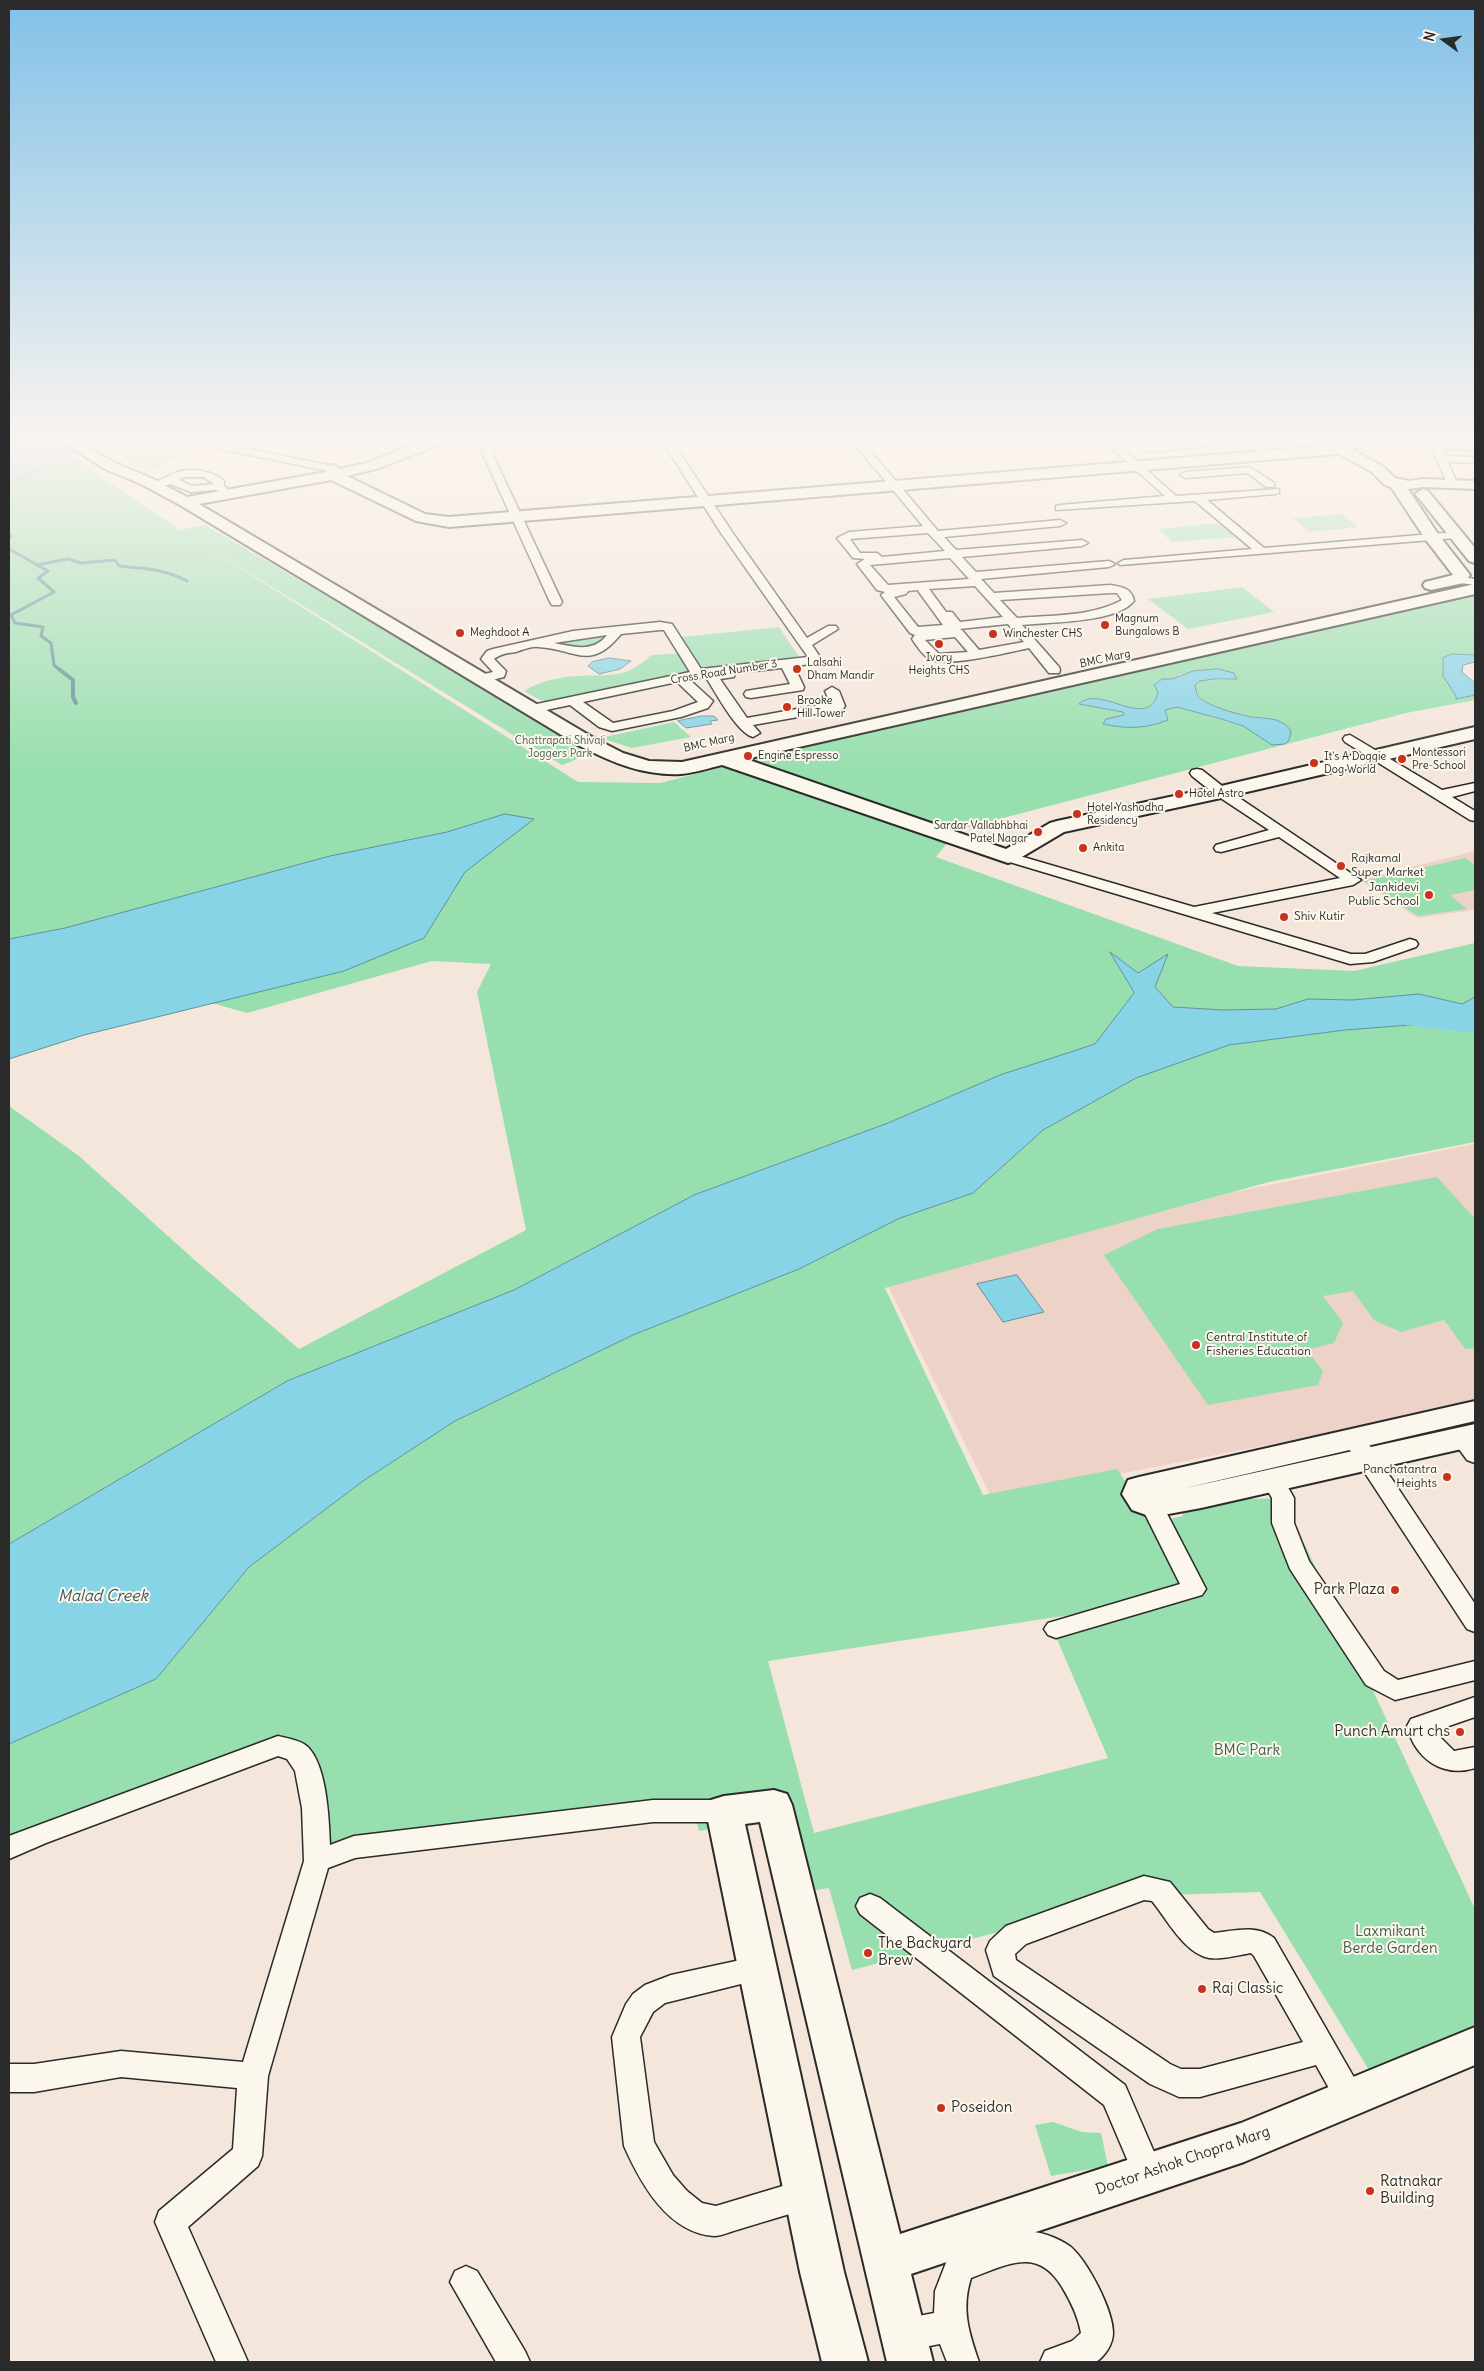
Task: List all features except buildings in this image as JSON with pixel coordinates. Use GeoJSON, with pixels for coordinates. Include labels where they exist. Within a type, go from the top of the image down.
{"type":"FeatureCollection","features":[{"type":"Feature","properties":{"kind":"street"},"geometry":{"type":"LineString","coordinates":[[268,552],[616,758],[647,766]]}},
{"type":"Feature","properties":{"kind":"street"},"geometry":{"type":"LineString","coordinates":[[533,552],[556,602]]}},
{"type":"Feature","properties":{"kind":"street","name":"Cross Road Number 3"},"geometry":{"type":"LineString","coordinates":[[532,709],[698,674],[816,660],[742,552]]}},
{"type":"Feature","properties":{"kind":"street"},"geometry":{"type":"LineString","coordinates":[[854,552],[857,556],[862,557],[958,552]]}},
{"type":"Feature","properties":{"kind":"street"},"geometry":{"type":"LineString","coordinates":[[952,552],[1054,670]]}},
{"type":"Feature","properties":{"kind":"street"},"geometry":{"type":"LineString","coordinates":[[952,552],[871,561],[863,564],[882,588],[887,589],[982,586],[1110,589],[1127,595],[1128,601],[1112,610],[1078,616],[957,626],[932,596],[982,586],[1109,564]]}},
{"type":"Feature","properties":{"kind":"street"},"geometry":{"type":"LineString","coordinates":[[1124,563],[1254,552]]}},
{"type":"Feature","properties":{"kind":"street"},"geometry":{"type":"LineString","coordinates":[[1444,552],[1462,575],[1461,585]]}},
{"type":"Feature","properties":{"kind":"street","name":"BMC Marg"},"geometry":{"type":"LineString","coordinates":[[743,731],[1054,670],[1374,602],[1434,584],[1461,585],[1475,589]]}},
{"type":"Feature","properties":{"kind":"street","name":"BMC Marg"},"geometry":{"type":"LineString","coordinates":[[647,766],[682,768],[1461,585]]}},
{"type":"Feature","properties":{"kind":"street"},"geometry":{"type":"LineString","coordinates":[[926,592],[951,628],[920,632],[914,630],[887,594],[891,592],[926,592],[982,586]]}},
{"type":"Feature","properties":{"kind":"street"},"geometry":{"type":"LineString","coordinates":[[480,679],[499,674],[500,671],[487,660],[491,654],[573,635],[618,629],[668,627],[698,674]]}},
{"type":"Feature","properties":{"kind":"street"},"geometry":{"type":"LineString","coordinates":[[531,644],[590,650],[603,647],[618,629]]}},
{"type":"Feature","properties":{"kind":"street"},"geometry":{"type":"LineString","coordinates":[[804,644],[832,629]]}},
{"type":"Feature","properties":{"kind":"street"},"geometry":{"type":"LineString","coordinates":[[976,654],[1033,644]]}},
{"type":"Feature","properties":{"kind":"street"},"geometry":{"type":"LineString","coordinates":[[750,694],[798,687],[769,667],[713,677],[743,731],[838,706],[832,691]]}},
{"type":"Feature","properties":{"kind":"street"},"geometry":{"type":"LineString","coordinates":[[574,701],[604,724],[612,727],[676,714],[704,704],[706,701],[702,696],[680,678]]}},
{"type":"Feature","properties":{"kind":"street"},"geometry":{"type":"LineString","coordinates":[[1008,857],[1057,827],[1222,792],[1475,733]]}},
{"type":"Feature","properties":{"kind":"street"},"geometry":{"type":"LineString","coordinates":[[1350,740],[1472,812]]}},
{"type":"Feature","properties":{"kind":"street"},"geometry":{"type":"LineString","coordinates":[[701,745],[721,758],[755,768],[1008,857],[1189,913],[1350,958],[1367,958],[1410,944]]}},
{"type":"Feature","properties":{"kind":"street","name":"BMC Marg"},"geometry":{"type":"LineString","coordinates":[[647,766],[675,751]]}},
{"type":"Feature","properties":{"kind":"street"},"geometry":{"type":"LineString","coordinates":[[1189,913],[1353,880],[1280,832],[1197,773]]}},
{"type":"Feature","properties":{"kind":"street"},"geometry":{"type":"LineString","coordinates":[[1441,795],[1475,787]]}},
{"type":"Feature","properties":{"kind":"street"},"geometry":{"type":"LineString","coordinates":[[1221,848],[1280,832]]}},
{"type":"Feature","properties":{"kind":"street"},"geometry":{"type":"LineString","coordinates":[[1146,1497],[1273,1481],[1475,1411]]}},
{"type":"Feature","properties":{"kind":"street"},"geometry":{"type":"LineString","coordinates":[[1146,1497],[1361,1449],[1471,1443]]}},
{"type":"Feature","properties":{"kind":"street"},"geometry":{"type":"LineString","coordinates":[[1361,1449],[1475,1623]]}},
{"type":"Feature","properties":{"kind":"street"},"geometry":{"type":"LineString","coordinates":[[1273,1481],[1283,1498],[1283,1523],[1298,1563],[1375,1678],[1395,1690],[1475,1671]]}},
{"type":"Feature","properties":{"kind":"street"},"geometry":{"type":"LineString","coordinates":[[1056,1629],[1194,1589],[1146,1497]]}},
{"type":"Feature","properties":{"kind":"street"},"geometry":{"type":"LineString","coordinates":[[1474,1765],[1453,1762],[1443,1758],[1420,1733],[1420,1726],[1475,1707]]}},
{"type":"Feature","properties":{"kind":"street"},"geometry":{"type":"LineString","coordinates":[[9,1848],[37,1835],[278,1746],[296,1752],[307,1768],[315,1808],[317,1861],[253,2076],[247,2156],[170,2222],[232,2362]]}},
{"type":"Feature","properties":{"kind":"street"},"geometry":{"type":"LineString","coordinates":[[317,1861],[354,1847],[653,1811],[724,1811],[774,1805],[907,2349],[951,2326]]}},
{"type":"Feature","properties":{"kind":"street"},"geometry":{"type":"LineString","coordinates":[[724,1811],[759,1968],[822,2272],[845,2362]]}},
{"type":"Feature","properties":{"kind":"street"},"geometry":{"type":"LineString","coordinates":[[1322,2050],[1200,2083],[1179,2083],[1160,2074],[1004,1967],[1000,1950],[1016,1936],[1144,1888],[1160,1890],[1198,1938],[1210,1946],[1252,1941],[1258,1942],[1264,1948],[1350,2098]]}},
{"type":"Feature","properties":{"kind":"street"},"geometry":{"type":"LineString","coordinates":[[870,1906],[1115,2095],[1149,2175]]}},
{"type":"Feature","properties":{"kind":"street"},"geometry":{"type":"LineString","coordinates":[[759,1968],[671,1988],[655,1994],[642,2003],[626,2036],[639,2146],[662,2185],[676,2202],[695,2217],[716,2221],[806,2194]]}},
{"type":"Feature","properties":{"kind":"street","name":"Doctor Ashok Chopra Marg"},"geometry":{"type":"LineString","coordinates":[[885,2260],[1149,2175],[1244,2142],[1475,2046]]}},
{"type":"Feature","properties":{"kind":"street"},"geometry":{"type":"LineString","coordinates":[[9,2078],[34,2078],[121,2064],[253,2076]]}},
{"type":"Feature","properties":{"kind":"street"},"geometry":{"type":"LineString","coordinates":[[962,2362],[951,2326],[948,2302],[960,2266],[1024,2245],[1040,2249],[1059,2258],[1074,2274],[1097,2325],[1096,2340],[1086,2351],[1056,2362]]}},
{"type":"Feature","properties":{"kind":"street"},"geometry":{"type":"LineString","coordinates":[[466,2282],[514,2362]]}},
{"type":"Feature","properties":{"kind":"shaded area","name":"Jankidevi Public School"},"geometry":{"type":"Polygon","coordinates":[[[1475,851],[1475,910],[1417,918],[1360,880],[1475,851]]]}},
{"type":"Feature","properties":{"kind":"shaded area","name":"Central Institute of Fisheries Education"},"geometry":{"type":"Polygon","coordinates":[[[1475,1144],[1475,1404],[992,1499],[888,1286],[1234,1192],[1475,1144]]]}},
{"type":"Feature","properties":{"kind":"green space"},"geometry":{"type":"Polygon","coordinates":[[[9,552],[214,552],[578,782],[660,783],[864,731],[1475,594],[1475,655],[1452,654],[1443,676],[1463,698],[1475,695],[1475,700],[1406,713],[957,830],[936,857],[1238,966],[1354,971],[1475,943],[1475,997],[1462,1004],[1419,994],[1352,1000],[1308,999],[1276,1009],[1223,1010],[1173,1007],[1155,987],[1167,955],[1138,973],[1111,954],[1134,993],[1095,1044],[1000,1075],[888,1123],[694,1195],[514,1290],[287,1381],[9,1544],[9,1106],[79,1156],[198,1263],[299,1349],[526,1230],[477,992],[491,964],[432,961],[247,1013],[9,945],[9,552]],[[1181,674],[1172,679],[1161,679],[1156,701],[1149,707],[1135,710],[1117,703],[1079,703],[1123,712],[1125,715],[1106,719],[1177,707],[1243,726],[1272,745],[1271,718],[1243,715],[1213,706],[1198,695],[1195,685],[1200,681],[1237,679],[1181,674]]]}},
{"type":"Feature","properties":{"kind":"green space","name":"Chattrapati Shivaji Joggers Park"},"geometry":{"type":"Polygon","coordinates":[[[215,552],[251,552],[595,752],[562,765],[215,552]]]}},
{"type":"Feature","properties":{"kind":"green space"},"geometry":{"type":"Polygon","coordinates":[[[1242,587],[1274,612],[1188,629],[1148,599],[1242,587]]]}},
{"type":"Feature","properties":{"kind":"green space"},"geometry":{"type":"Polygon","coordinates":[[[779,627],[801,660],[550,702],[540,700],[524,691],[542,683],[563,678],[625,672],[633,669],[651,655],[690,653],[681,637],[779,627]]]}},
{"type":"Feature","properties":{"kind":"green space"},"geometry":{"type":"Polygon","coordinates":[[[608,634],[587,647],[580,648],[548,644],[608,634]]]}},
{"type":"Feature","properties":{"kind":"green space"},"geometry":{"type":"Polygon","coordinates":[[[674,722],[691,737],[632,748],[600,738],[674,722]]]}},
{"type":"Feature","properties":{"kind":"green space","name":"Jankidevi Public School"},"geometry":{"type":"Polygon","coordinates":[[[1465,858],[1475,865],[1475,890],[1450,895],[1467,909],[1418,916],[1364,881],[1465,858]]]}},
{"type":"Feature","properties":{"kind":"green space"},"geometry":{"type":"Polygon","coordinates":[[[1475,1020],[1475,1142],[1269,1182],[885,1288],[983,1495],[1117,1469],[1153,1523],[1183,1516],[1181,1501],[1283,1498],[1475,1909],[1475,2047],[1380,2088],[1260,1892],[1166,1895],[1160,1890],[852,1970],[829,1888],[797,1893],[773,1816],[699,1831],[692,1802],[324,1859],[281,1734],[9,1845],[9,1744],[156,1679],[249,1567],[363,1481],[455,1421],[633,1335],[799,1269],[900,1218],[973,1193],[1043,1130],[1136,1078],[1228,1045],[1345,1030],[1475,1020]],[[1142,1604],[768,1661],[814,1833],[1108,1758],[1054,1632],[1142,1604]]]}},
{"type":"Feature","properties":{"kind":"green space"},"geometry":{"type":"Polygon","coordinates":[[[1437,1177],[1475,1219],[1475,1348],[1465,1349],[1444,1320],[1401,1332],[1374,1320],[1353,1291],[1323,1296],[1343,1323],[1334,1343],[1307,1350],[1323,1371],[1318,1385],[1208,1405],[1104,1255],[1158,1229],[1437,1177]]]}},
{"type":"Feature","properties":{"kind":"green space"},"geometry":{"type":"Polygon","coordinates":[[[1053,2122],[1082,2132],[1101,2133],[1108,2166],[1051,2176],[1035,2125],[1053,2122]]]}},
{"type":"Feature","properties":{"kind":"water"},"geometry":{"type":"Polygon","coordinates":[[[1452,654],[1475,655],[1475,662],[1463,665],[1462,672],[1475,683],[1475,695],[1456,699],[1443,676],[1443,658],[1452,654]]]}},
{"type":"Feature","properties":{"kind":"water"},"geometry":{"type":"Polygon","coordinates":[[[609,658],[631,661],[620,669],[599,674],[588,666],[592,662],[609,658]]]}},
{"type":"Feature","properties":{"kind":"water"},"geometry":{"type":"Polygon","coordinates":[[[1218,669],[1234,673],[1237,679],[1200,681],[1195,685],[1198,696],[1202,700],[1224,710],[1283,723],[1291,731],[1289,740],[1285,744],[1272,745],[1243,726],[1177,707],[1165,710],[1168,720],[1144,727],[1120,727],[1103,724],[1106,719],[1124,715],[1123,712],[1079,704],[1088,699],[1099,699],[1135,708],[1145,708],[1153,703],[1158,692],[1154,685],[1162,679],[1172,679],[1193,671],[1218,669]]]}},
{"type":"Feature","properties":{"kind":"water"},"geometry":{"type":"Polygon","coordinates":[[[702,716],[714,716],[718,720],[710,721],[712,724],[686,728],[678,721],[702,716]]]}},
{"type":"Feature","properties":{"kind":"water"},"geometry":{"type":"Polygon","coordinates":[[[505,814],[534,819],[465,872],[424,938],[344,971],[84,1035],[9,1059],[9,939],[65,928],[330,856],[447,832],[505,814]]]}},
{"type":"Feature","properties":{"kind":"water","name":"Malad Creek"},"geometry":{"type":"Polygon","coordinates":[[[1110,952],[1138,973],[1168,954],[1155,987],[1173,1007],[1223,1010],[1276,1009],[1308,999],[1352,1000],[1419,994],[1462,1004],[1475,997],[1475,1020],[1345,1030],[1229,1045],[1136,1078],[1043,1130],[973,1193],[900,1218],[799,1269],[633,1335],[455,1421],[363,1481],[249,1567],[156,1679],[9,1744],[9,1544],[287,1381],[514,1290],[694,1195],[888,1123],[1000,1075],[1095,1044],[1134,993],[1110,952]]]}},
{"type":"Feature","properties":{"kind":"water"},"geometry":{"type":"Polygon","coordinates":[[[1017,1275],[1044,1312],[1003,1322],[977,1284],[1017,1275]]]}},
{"type":"Feature","properties":{"kind":"waterway"},"geometry":{"type":"LineString","coordinates":[[14,552],[37,565]]}},
{"type":"Feature","properties":{"kind":"waterway"},"geometry":{"type":"LineString","coordinates":[[37,565],[68,559],[81,563],[115,560],[119,566],[145,568],[187,581]]}},
{"type":"Feature","properties":{"kind":"waterway"},"geometry":{"type":"LineString","coordinates":[[37,565],[48,571],[38,578],[54,592],[11,615],[15,623],[43,627],[41,636],[51,643],[54,665],[61,671]]}},
{"type":"Feature","properties":{"kind":"waterway"},"geometry":{"type":"LineString","coordinates":[[60,670],[73,680],[73,697],[76,703]]}},
{"type":"Feature","properties":{"kind":"waterway"},"geometry":{"type":"LineString","coordinates":[[1415,1020],[1475,1025]]}},
{"type":"Feature","properties":{"kind":"place","name":"Magnum Bungalows B"},"geometry":{"type":"Point","coordinates":[1105,625]}},
{"type":"Feature","properties":{"kind":"place","name":"Meghdoot A"},"geometry":{"type":"Point","coordinates":[460,633]}},
{"type":"Feature","properties":{"kind":"place","name":"Winchester CHS"},"geometry":{"type":"Point","coordinates":[993,634]}},
{"type":"Feature","properties":{"kind":"place","name":"Ivory Heights CHS"},"geometry":{"type":"Point","coordinates":[939,644]}},
{"type":"Feature","properties":{"kind":"place","name":"Lalsahi Dham Mandir"},"geometry":{"type":"Point","coordinates":[797,669]}},
{"type":"Feature","properties":{"kind":"place","name":"Brooke Hill Tower"},"geometry":{"type":"Point","coordinates":[787,707]}},
{"type":"Feature","properties":{"kind":"place","name":"Engine Espresso"},"geometry":{"type":"Point","coordinates":[748,756]}},
{"type":"Feature","properties":{"kind":"place","name":"Montessori Pre-School"},"geometry":{"type":"Point","coordinates":[1402,759]}},
{"type":"Feature","properties":{"kind":"place","name":"It's A Doggie Dog World"},"geometry":{"type":"Point","coordinates":[1314,763]}},
{"type":"Feature","properties":{"kind":"place","name":"Hotel Astro"},"geometry":{"type":"Point","coordinates":[1179,794]}},
{"type":"Feature","properties":{"kind":"place","name":"Hotel Yashodha Residency"},"geometry":{"type":"Point","coordinates":[1077,814]}},
{"type":"Feature","properties":{"kind":"place","name":"Sardar Vallabhbhai Patel Nagar"},"geometry":{"type":"Point","coordinates":[1038,832]}},
{"type":"Feature","properties":{"kind":"place","name":"Ankita"},"geometry":{"type":"Point","coordinates":[1083,848]}},
{"type":"Feature","properties":{"kind":"place","name":"Rajkamal Super Market"},"geometry":{"type":"Point","coordinates":[1341,866]}},
{"type":"Feature","properties":{"kind":"place","name":"Jankidevi Public School"},"geometry":{"type":"Point","coordinates":[1429,895]}},
{"type":"Feature","properties":{"kind":"place","name":"Shiv Kutir"},"geometry":{"type":"Point","coordinates":[1284,917]}},
{"type":"Feature","properties":{"kind":"place","name":"Central Institute of Fisheries Education"},"geometry":{"type":"Point","coordinates":[1196,1345]}},
{"type":"Feature","properties":{"kind":"place","name":"Panchatantra Heights"},"geometry":{"type":"Point","coordinates":[1447,1477]}},
{"type":"Feature","properties":{"kind":"place","name":"Park Plaza"},"geometry":{"type":"Point","coordinates":[1395,1590]}},
{"type":"Feature","properties":{"kind":"place","name":"Punch Amurt chs"},"geometry":{"type":"Point","coordinates":[1460,1732]}},
{"type":"Feature","properties":{"kind":"place","name":"The Backyard Brew"},"geometry":{"type":"Point","coordinates":[868,1953]}},
{"type":"Feature","properties":{"kind":"place","name":"Raj Classic"},"geometry":{"type":"Point","coordinates":[1202,1989]}},
{"type":"Feature","properties":{"kind":"place","name":"Poseidon"},"geometry":{"type":"Point","coordinates":[941,2108]}},
{"type":"Feature","properties":{"kind":"place","name":"Ratnakar Building"},"geometry":{"type":"Point","coordinates":[1370,2191]}},
{"type":"Feature","properties":{"kind":"park label","name":"BMC Park"},"geometry":{"type":"Point","coordinates":[1247,1751]}},
{"type":"Feature","properties":{"kind":"park label","name":"Laxmikant Berde Garden"},"geometry":{"type":"Point","coordinates":[1390,1940]}}]}
